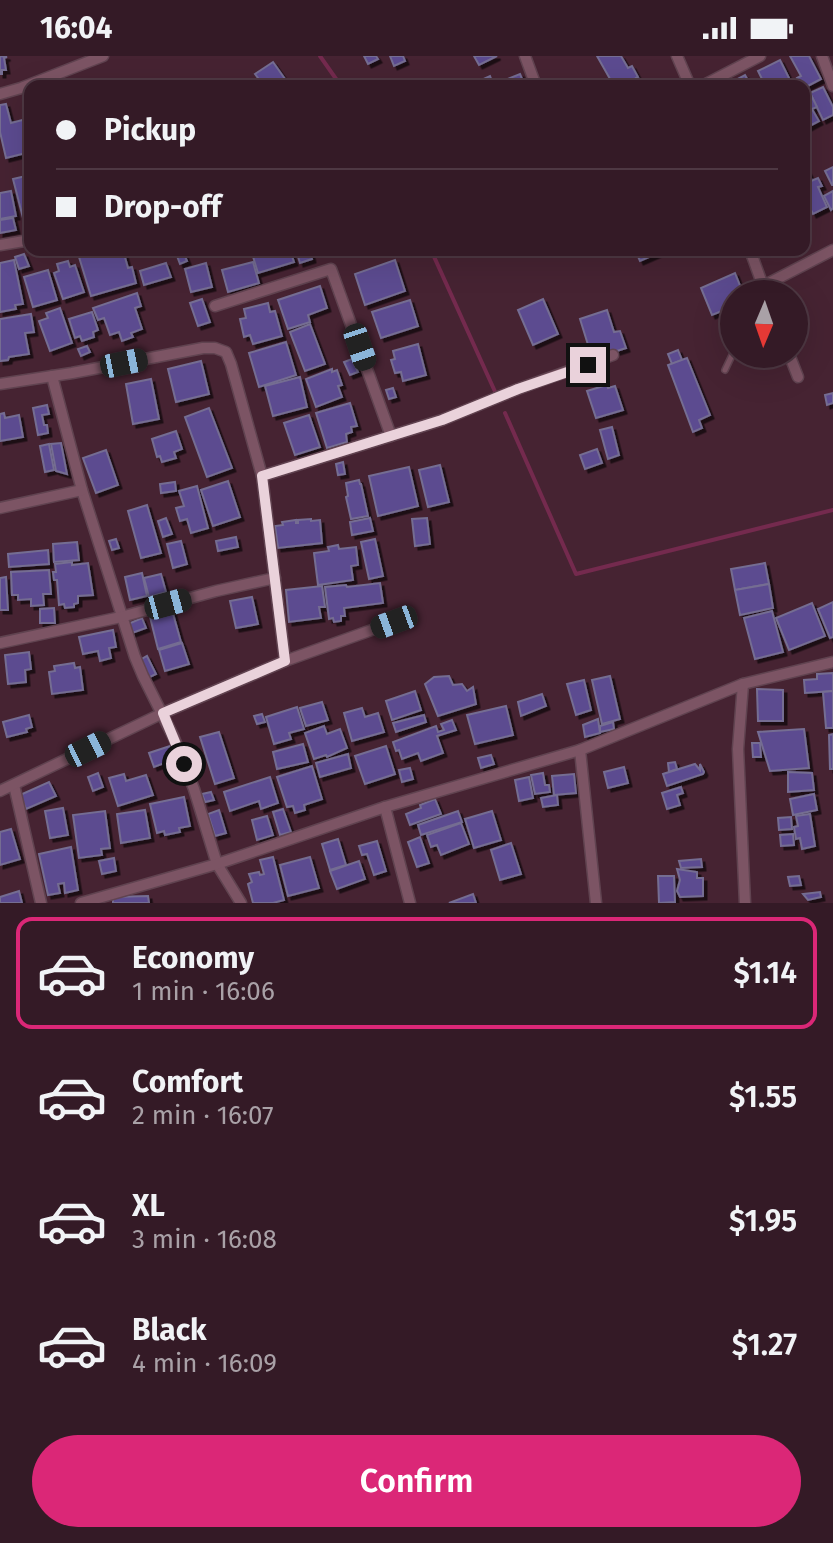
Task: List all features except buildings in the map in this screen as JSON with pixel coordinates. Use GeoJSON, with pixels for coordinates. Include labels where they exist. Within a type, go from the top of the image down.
{"type":"FeatureCollection","features":[{"type":"Feature","properties":{"kind":"street"},"geometry":{"type":"LineString","coordinates":[[42,80],[103,56]]}},
{"type":"Feature","properties":{"kind":"street"},"geometry":{"type":"LineString","coordinates":[[525,56],[534,80]]}},
{"type":"Feature","properties":{"kind":"street"},"geometry":{"type":"LineString","coordinates":[[677,56],[687,80]]}},
{"type":"Feature","properties":{"kind":"street"},"geometry":{"type":"LineString","coordinates":[[714,80],[760,56]]}},
{"type":"Feature","properties":{"kind":"street"},"geometry":{"type":"LineString","coordinates":[[822,56],[833,86]]}},
{"type":"Feature","properties":{"kind":"street"},"geometry":{"type":"LineString","coordinates":[[0,94],[24,87]]}},
{"type":"Feature","properties":{"kind":"street"},"geometry":{"type":"LineString","coordinates":[[0,245],[24,241]]}},
{"type":"Feature","properties":{"kind":"street"},"geometry":{"type":"LineString","coordinates":[[782,280],[833,250]]}},
{"type":"Feature","properties":{"kind":"street"},"geometry":{"type":"LineString","coordinates":[[752,256],[761,280]]}},
{"type":"Feature","properties":{"kind":"street"},"geometry":{"type":"LineString","coordinates":[[215,306],[331,269],[391,436]]}},
{"type":"Feature","properties":{"kind":"street"},"geometry":{"type":"LineString","coordinates":[[0,384],[203,348],[226,352],[262,476],[285,661]]}},
{"type":"Feature","properties":{"kind":"street"},"geometry":{"type":"LineString","coordinates":[[262,476],[442,420],[613,355]]}},
{"type":"Feature","properties":{"kind":"street"},"geometry":{"type":"LineString","coordinates":[[794,368],[798,377]]}},
{"type":"Feature","properties":{"kind":"street"},"geometry":{"type":"LineString","coordinates":[[52,376],[82,490],[121,617],[143,676],[163,713],[194,789],[217,864],[241,903]]}},
{"type":"Feature","properties":{"kind":"street"},"geometry":{"type":"LineString","coordinates":[[0,508],[82,490]]}},
{"type":"Feature","properties":{"kind":"street"},"geometry":{"type":"LineString","coordinates":[[0,643],[121,617],[275,578]]}},
{"type":"Feature","properties":{"kind":"street"},"geometry":{"type":"LineString","coordinates":[[0,791],[163,713],[285,661],[394,622]]}},
{"type":"Feature","properties":{"kind":"street"},"geometry":{"type":"LineString","coordinates":[[81,903],[217,864],[385,807],[580,750],[743,684],[833,662]]}},
{"type":"Feature","properties":{"kind":"street"},"geometry":{"type":"LineString","coordinates":[[743,684],[738,749],[745,903]]}},
{"type":"Feature","properties":{"kind":"street"},"geometry":{"type":"LineString","coordinates":[[580,750],[596,903]]}},
{"type":"Feature","properties":{"kind":"street"},"geometry":{"type":"LineString","coordinates":[[14,785],[41,903]]}},
{"type":"Feature","properties":{"kind":"street"},"geometry":{"type":"LineString","coordinates":[[385,807],[410,903]]}},
{"type":"Feature","properties":{"kind":"waterway"},"geometry":{"type":"LineString","coordinates":[[320,56],[337,80]]}},
{"type":"Feature","properties":{"kind":"waterway"},"geometry":{"type":"LineString","coordinates":[[434,256],[497,396]]}},
{"type":"Feature","properties":{"kind":"waterway"},"geometry":{"type":"LineString","coordinates":[[505,413],[576,574],[833,510]]}},
{"type":"Feature","properties":{"kind":"route"},"geometry":{"type":"LineString","coordinates":[[184,764],[163,713],[285,661],[262,476],[442,420],[588,365]]}}]}
